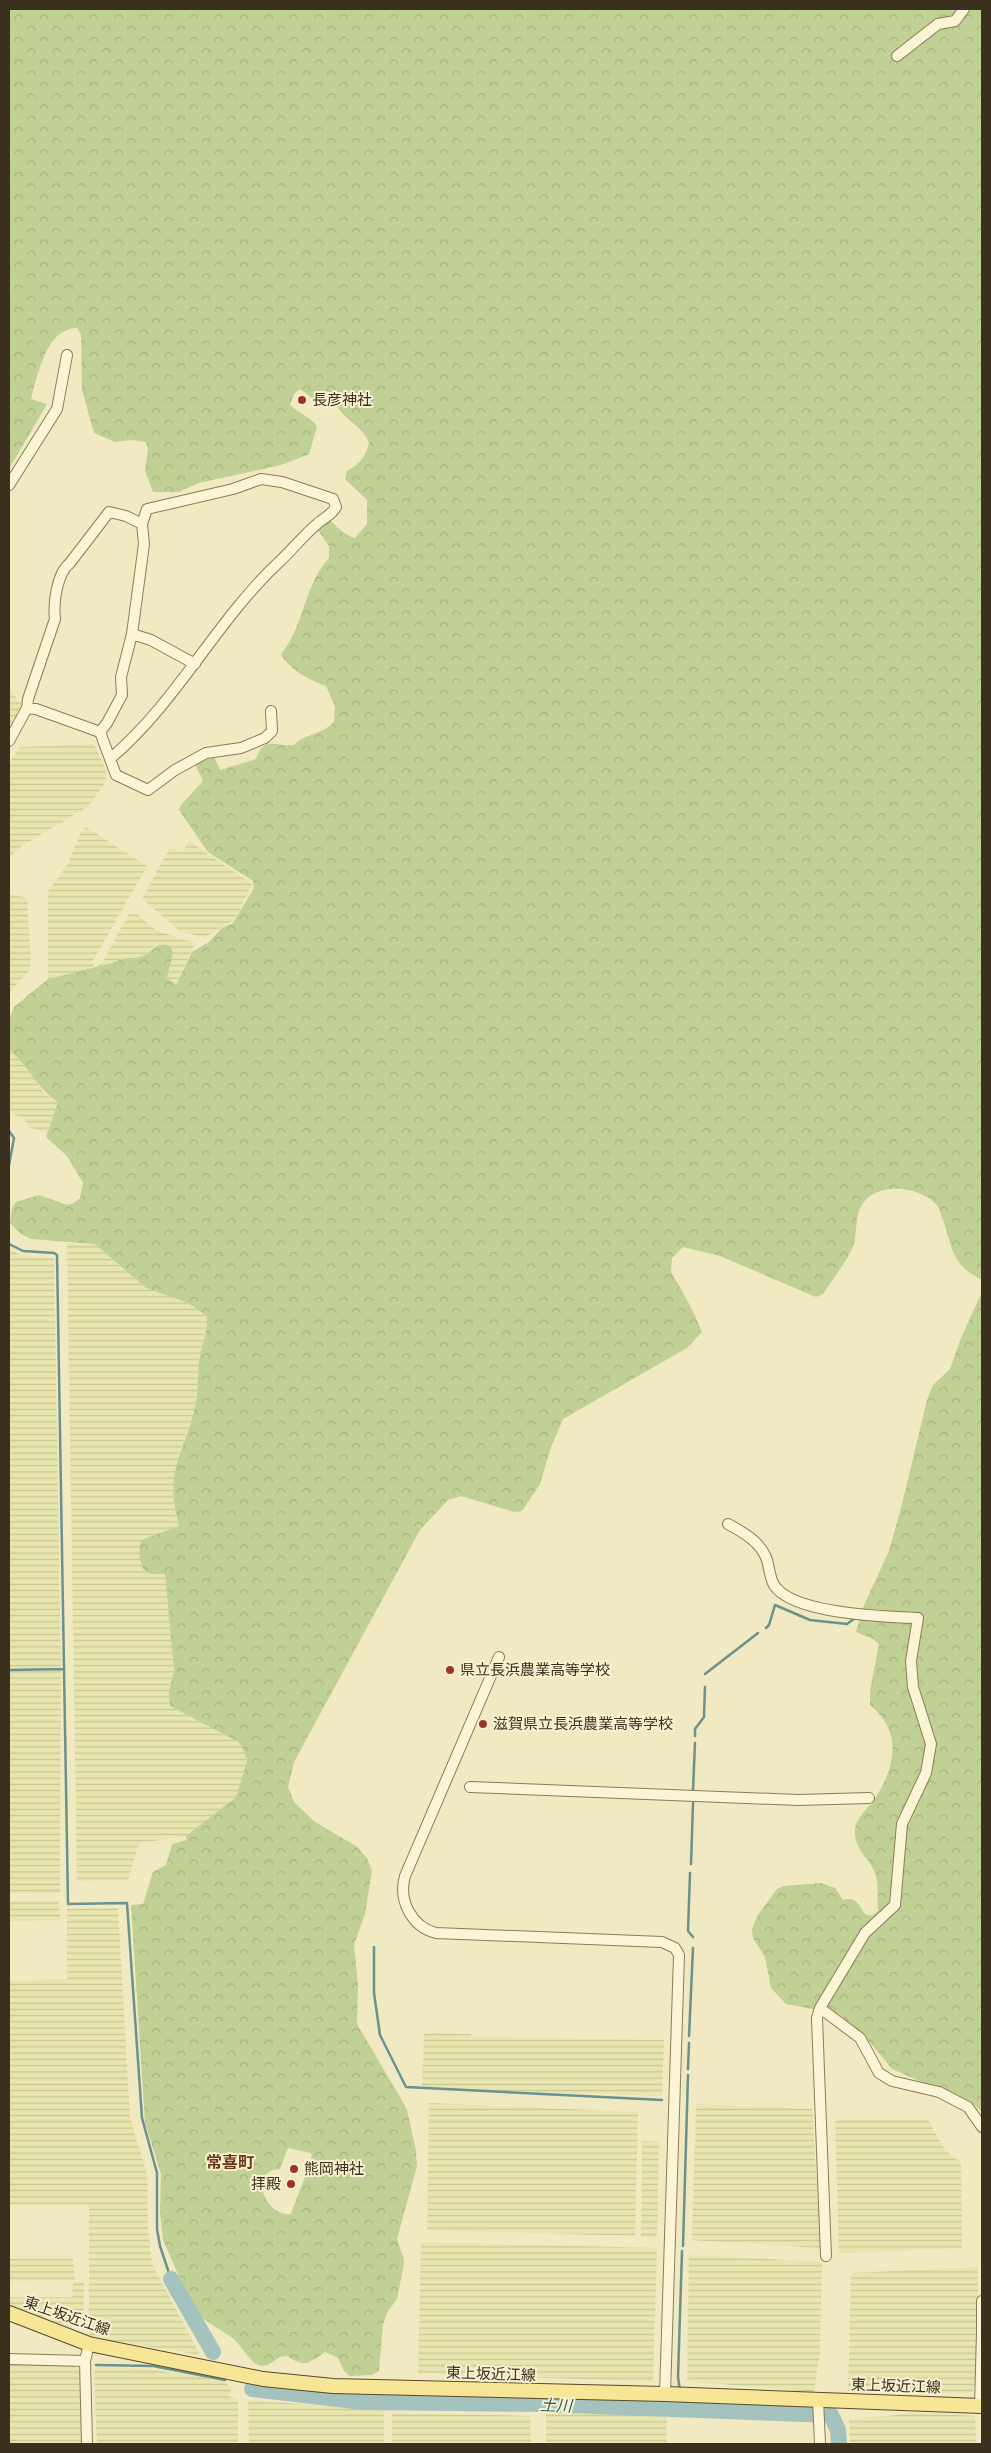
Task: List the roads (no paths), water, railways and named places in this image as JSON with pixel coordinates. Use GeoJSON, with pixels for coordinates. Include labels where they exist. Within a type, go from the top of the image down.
{"type":"FeatureCollection","features":[{"type":"Feature","properties":{"kind":"main road","name":"東上坂近江線"},"geometry":{"type":"LineString","coordinates":[[9,2313],[89,2344],[281,2382],[333,2386],[673,2394],[818,2404],[981,2406]]}},
{"type":"Feature","properties":{"kind":"street"},"geometry":{"type":"LineString","coordinates":[[897,56],[938,24],[955,21],[964,9]]}},
{"type":"Feature","properties":{"kind":"street"},"geometry":{"type":"LineString","coordinates":[[9,485],[57,409],[67,355]]}},
{"type":"Feature","properties":{"kind":"street"},"geometry":{"type":"LineString","coordinates":[[100,732],[122,695],[121,677],[132,634],[144,544],[142,524],[147,509],[234,489],[261,479],[282,482],[333,499],[336,507],[334,512],[317,524],[257,583],[161,707],[126,746],[111,758]]}},
{"type":"Feature","properties":{"kind":"street"},"geometry":{"type":"LineString","coordinates":[[9,741],[27,708],[28,699],[55,619],[54,609],[63,568],[70,563],[109,512],[126,516],[142,524]]}},
{"type":"Feature","properties":{"kind":"street"},"geometry":{"type":"LineString","coordinates":[[132,634],[151,640],[194,664]]}},
{"type":"Feature","properties":{"kind":"street"},"geometry":{"type":"LineString","coordinates":[[27,708],[36,709],[100,732],[116,775],[148,790],[175,770],[206,753],[241,748],[264,738],[272,731],[272,711]]}},
{"type":"Feature","properties":{"kind":"street"},"geometry":{"type":"LineString","coordinates":[[728,1524],[749,1535],[766,1556],[775,1586],[786,1596],[814,1608],[858,1614],[918,1618],[911,1660],[913,1687],[931,1744],[926,1773],[902,1824],[895,1905],[865,1933],[820,2008],[817,2018],[826,2256]]}},
{"type":"Feature","properties":{"kind":"street"},"geometry":{"type":"LineString","coordinates":[[499,1657],[405,1876],[403,1890],[406,1904],[418,1923],[430,1932],[445,1935],[662,1942],[675,1948],[679,1955],[673,2394]]}},
{"type":"Feature","properties":{"kind":"street"},"geometry":{"type":"LineString","coordinates":[[470,1787],[798,1800],[869,1798]]}},
{"type":"Feature","properties":{"kind":"street"},"geometry":{"type":"LineString","coordinates":[[820,2008],[860,2038],[879,2073],[892,2081],[918,2085],[968,2107],[982,2127]]}},
{"type":"Feature","properties":{"kind":"street"},"geometry":{"type":"LineString","coordinates":[[981,2406],[982,2301]]}},
{"type":"Feature","properties":{"kind":"street"},"geometry":{"type":"LineString","coordinates":[[87,2444],[85,2361],[89,2344]]}},
{"type":"Feature","properties":{"kind":"street"},"geometry":{"type":"LineString","coordinates":[[9,2359],[85,2361]]}},
{"type":"Feature","properties":{"kind":"street"},"geometry":{"type":"LineString","coordinates":[[818,2404],[820,2444]]}},
{"type":"Feature","properties":{"kind":"waterway"},"geometry":{"type":"LineString","coordinates":[[9,1131],[14,1138],[9,1165]]}},
{"type":"Feature","properties":{"kind":"waterway"},"geometry":{"type":"LineString","coordinates":[[9,1244],[23,1251],[54,1253],[57,1255],[68,1904],[127,1903],[142,2118],[157,2173],[157,2229],[160,2246],[171,2279]]}},
{"type":"Feature","properties":{"kind":"waterway"},"geometry":{"type":"LineString","coordinates":[[766,1628],[769,1625],[775,1605],[810,1620],[847,1624],[855,1618]]}},
{"type":"Feature","properties":{"kind":"waterway"},"geometry":{"type":"LineString","coordinates":[[705,1674],[758,1633]]}},
{"type":"Feature","properties":{"kind":"waterway"},"geometry":{"type":"LineString","coordinates":[[9,1670],[64,1669]]}},
{"type":"Feature","properties":{"kind":"waterway"},"geometry":{"type":"LineString","coordinates":[[695,1736],[695,1729],[704,1717],[705,1687]]}},
{"type":"Feature","properties":{"kind":"waterway"},"geometry":{"type":"LineString","coordinates":[[693,1790],[695,1743]]}},
{"type":"Feature","properties":{"kind":"waterway"},"geometry":{"type":"LineString","coordinates":[[691,1864],[693,1803]]}},
{"type":"Feature","properties":{"kind":"waterway"},"geometry":{"type":"LineString","coordinates":[[690,1873],[688,1931],[693,1937]]}},
{"type":"Feature","properties":{"kind":"waterway"},"geometry":{"type":"LineString","coordinates":[[374,1947],[374,1993],[380,2035],[406,2087],[662,2100]]}},
{"type":"Feature","properties":{"kind":"waterway"},"geometry":{"type":"LineString","coordinates":[[689,2036],[693,1948]]}},
{"type":"Feature","properties":{"kind":"waterway"},"geometry":{"type":"LineString","coordinates":[[688,2069],[689,2043]]}},
{"type":"Feature","properties":{"kind":"waterway"},"geometry":{"type":"LineString","coordinates":[[683,2246],[688,2075]]}},
{"type":"Feature","properties":{"kind":"waterway"},"geometry":{"type":"LineString","coordinates":[[680,2391],[678,2377],[682,2251]]}},
{"type":"Feature","properties":{"kind":"waterway","name":"土川"},"geometry":{"type":"LineString","coordinates":[[171,2279],[213,2352]]}},
{"type":"Feature","properties":{"kind":"waterway"},"geometry":{"type":"LineString","coordinates":[[96,2365],[153,2366],[225,2380]]}},
{"type":"Feature","properties":{"kind":"waterway","name":"土川"},"geometry":{"type":"LineString","coordinates":[[252,2389],[363,2402],[542,2404],[831,2415],[838,2430],[839,2444]]}},
{"type":"Feature","properties":{"kind":"waterway"},"geometry":{"type":"LineString","coordinates":[[680,2399],[681,2410]]}},
{"type":"Feature","properties":{"kind":"place","name":"長彦神社"},"geometry":{"type":"Point","coordinates":[302,400]}},
{"type":"Feature","properties":{"kind":"place","name":"県立長浜農業高等学校"},"geometry":{"type":"Point","coordinates":[450,1670]}},
{"type":"Feature","properties":{"kind":"place","name":"滋賀県立長浜農業高等学校"},"geometry":{"type":"Point","coordinates":[483,1724]}},
{"type":"Feature","properties":{"kind":"place","name":"熊岡神社"},"geometry":{"type":"Point","coordinates":[294,2169]}},
{"type":"Feature","properties":{"kind":"place","name":"拝殿"},"geometry":{"type":"Point","coordinates":[291,2184]}},
{"type":"Feature","properties":{"kind":"district","name":"常喜町"},"geometry":{"type":"Point","coordinates":[230,2162]}}]}
